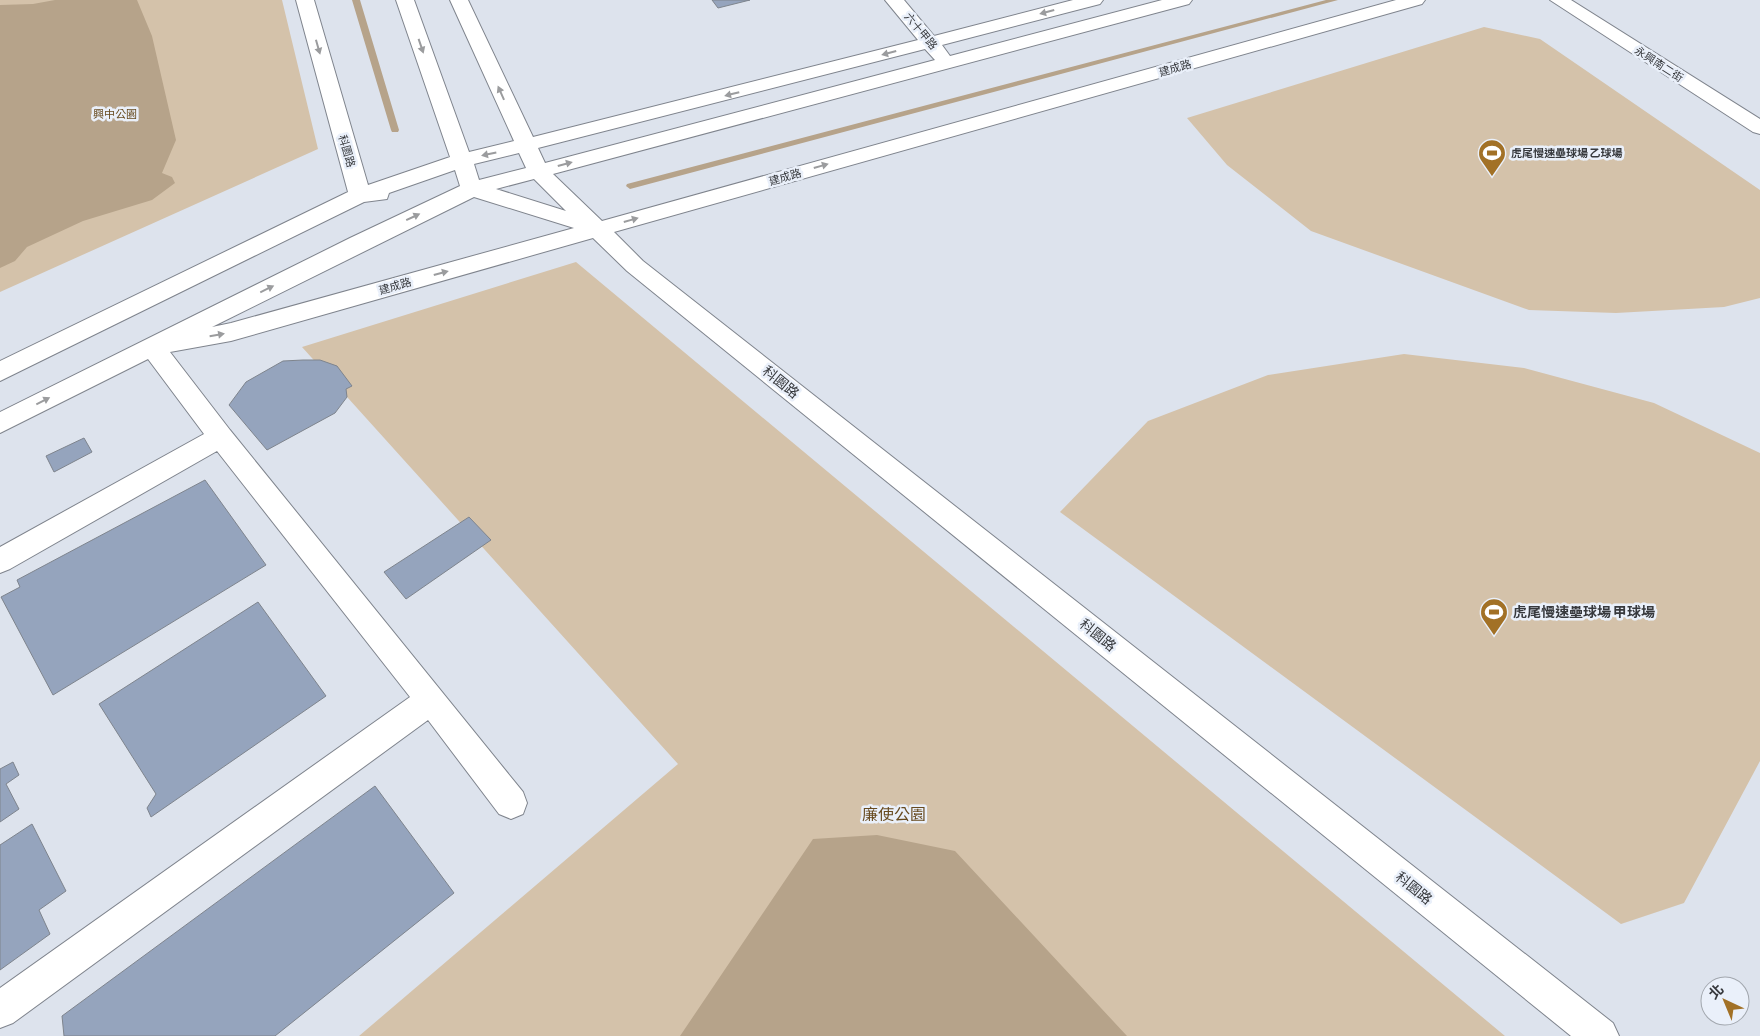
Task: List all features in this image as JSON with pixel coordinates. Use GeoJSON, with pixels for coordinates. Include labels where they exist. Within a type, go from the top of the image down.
{"type":"FeatureCollection","features":[{"type":"Feature","properties":{"kind":"street","name":"科園路"},"geometry":{"type":"LineString","coordinates":[[305,0],[360,195],[472,189],[600,229]]}},
{"type":"Feature","properties":{"kind":"street"},"geometry":{"type":"LineString","coordinates":[[405,0],[472,189]]}},
{"type":"Feature","properties":{"kind":"street","name":"科園路"},"geometry":{"type":"LineString","coordinates":[[459,0],[538,171],[600,229],[636,266],[1600,1036]]}},
{"type":"Feature","properties":{"kind":"street","name":"六十甲路"},"geometry":{"type":"LineString","coordinates":[[894,0],[947,63]]}},
{"type":"Feature","properties":{"kind":"street"},"geometry":{"type":"LineString","coordinates":[[0,372],[360,195],[462,160],[526,146],[1094,0]]}},
{"type":"Feature","properties":{"kind":"street","name":"建成路"},"geometry":{"type":"LineString","coordinates":[[0,423],[472,189],[1183,0]]}},
{"type":"Feature","properties":{"kind":"street","name":"建成路"},"geometry":{"type":"LineString","coordinates":[[152,346],[231,332],[1416,0]]}},
{"type":"Feature","properties":{"kind":"street","name":"永興南二街"},"geometry":{"type":"LineString","coordinates":[[1559,0],[1760,128]]}},
{"type":"Feature","properties":{"kind":"street"},"geometry":{"type":"LineString","coordinates":[[152,346],[221,437],[511,803]]}},
{"type":"Feature","properties":{"kind":"street"},"geometry":{"type":"LineString","coordinates":[[0,561],[221,437]]}},
{"type":"Feature","properties":{"kind":"street"},"geometry":{"type":"LineString","coordinates":[[0,1010],[431,700]]}},
{"type":"Feature","properties":{"kind":"green space","name":"興中公園"},"geometry":{"type":"Polygon","coordinates":[[[0,0],[282,0],[318,149],[0,292],[0,0]]]}},
{"type":"Feature","properties":{"kind":"green space","name":"虎尾慢速壘球場 乙球場"},"geometry":{"type":"Polygon","coordinates":[[[1484,27],[1540,39],[1760,190],[1760,298],[1724,307],[1616,313],[1529,310],[1311,231],[1227,165],[1187,118],[1484,27]]]}},
{"type":"Feature","properties":{"kind":"green space","name":"廉使公園"},"geometry":{"type":"Polygon","coordinates":[[[576,262],[1505,1036],[359,1036],[678,764],[302,347],[576,262]]]}},
{"type":"Feature","properties":{"kind":"green space","name":"虎尾慢速壘球場 甲球場"},"geometry":{"type":"Polygon","coordinates":[[[1404,354],[1524,368],[1654,403],[1760,453],[1760,761],[1684,903],[1621,924],[1060,512],[1148,421],[1268,375],[1404,354]]]}},
{"type":"Feature","properties":{"kind":"shaded area"},"geometry":{"type":"Polygon","coordinates":[[[55,0],[137,0],[152,36],[176,140],[162,173],[172,177],[175,183],[152,200],[83,221],[27,247],[15,261],[0,268],[0,5],[33,4],[55,0]]]}},
{"type":"Feature","properties":{"kind":"shaded area"},"geometry":{"type":"Polygon","coordinates":[[[877,835],[955,851],[1127,1036],[680,1036],[813,839],[877,835]]]}},
{"type":"Feature","properties":{"kind":"building"},"geometry":{"type":"Polygon","coordinates":[[[712,0],[750,0],[718,8],[712,0]]]}},
{"type":"Feature","properties":{"kind":"building"},"geometry":{"type":"Polygon","coordinates":[[[320,360],[337,366],[352,386],[346,389],[347,397],[335,413],[267,450],[229,405],[246,382],[283,361],[320,360]]]}},
{"type":"Feature","properties":{"kind":"building"},"geometry":{"type":"Polygon","coordinates":[[[84,438],[92,452],[54,472],[46,456],[84,438]]]}},
{"type":"Feature","properties":{"kind":"building"},"geometry":{"type":"Polygon","coordinates":[[[205,480],[266,565],[53,695],[1,597],[20,587],[17,580],[205,480]]]}},
{"type":"Feature","properties":{"kind":"building"},"geometry":{"type":"Polygon","coordinates":[[[469,517],[491,540],[406,599],[384,572],[469,517]]]}},
{"type":"Feature","properties":{"kind":"building"},"geometry":{"type":"Polygon","coordinates":[[[258,602],[326,696],[151,817],[147,808],[156,794],[99,704],[258,602]]]}},
{"type":"Feature","properties":{"kind":"building"},"geometry":{"type":"Polygon","coordinates":[[[13,762],[19,775],[6,784],[19,809],[0,822],[0,769],[13,762]]]}},
{"type":"Feature","properties":{"kind":"building"},"geometry":{"type":"Polygon","coordinates":[[[375,786],[454,893],[275,1036],[64,1036],[62,1016],[375,786]]]}},
{"type":"Feature","properties":{"kind":"building"},"geometry":{"type":"Polygon","coordinates":[[[32,824],[66,891],[39,910],[50,934],[0,970],[0,845],[32,824]]]}},
{"type":"Feature","properties":{"kind":"waterway"},"geometry":{"type":"LineString","coordinates":[[356,0],[395,130]]}},
{"type":"Feature","properties":{"kind":"waterway"},"geometry":{"type":"LineString","coordinates":[[630,186],[1334,0]]}},
{"type":"Feature","properties":{"kind":"place","name":"虎尾慢速壘球場 乙球場"},"geometry":{"type":"Point","coordinates":[1492,177]}},
{"type":"Feature","properties":{"kind":"place","name":"虎尾慢速壘球場 甲球場"},"geometry":{"type":"Point","coordinates":[1494,636]}}]}
